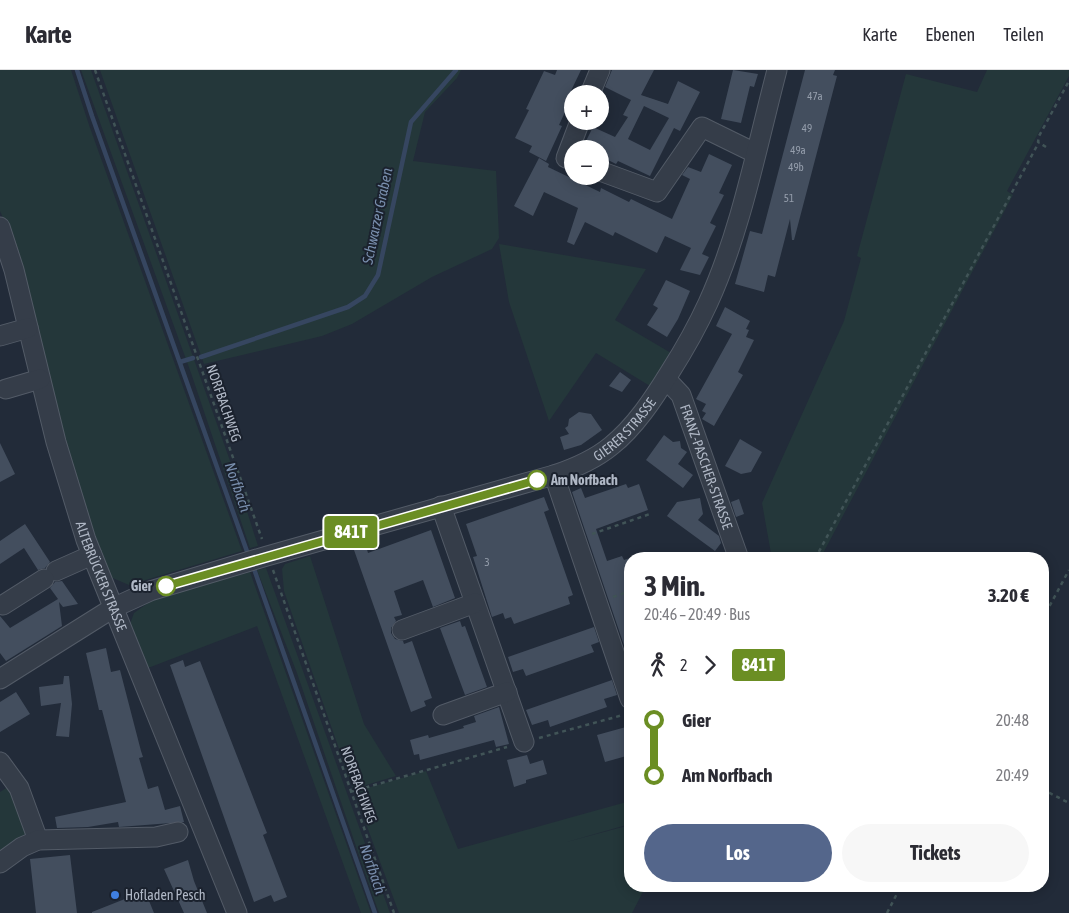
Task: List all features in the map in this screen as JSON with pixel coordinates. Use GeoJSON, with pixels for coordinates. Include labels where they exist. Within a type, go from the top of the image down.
{"type":"FeatureCollection","features":[{"type":"Feature","properties":{"kind":"street"},"geometry":{"type":"LineString","coordinates":[[594,85],[600,70]]}},
{"type":"Feature","properties":{"kind":"street","name":"GIERER STRASSE"},"geometry":{"type":"LineString","coordinates":[[0,679],[114,608],[166,586],[554,475],[578,467],[612,445],[630,427],[666,379],[698,325],[718,281],[777,70]]}},
{"type":"Feature","properties":{"kind":"street"},"geometry":{"type":"LineString","coordinates":[[609,173],[657,192],[702,127],[755,153]]}},
{"type":"Feature","properties":{"kind":"street","name":"ALTEBRÜCKER STRASSE"},"geometry":{"type":"LineString","coordinates":[[0,227],[14,270],[56,442],[92,555],[114,608],[189,828],[237,913]]}},
{"type":"Feature","properties":{"kind":"street"},"geometry":{"type":"LineString","coordinates":[[0,336],[28,328]]}},
{"type":"Feature","properties":{"kind":"street"},"geometry":{"type":"LineString","coordinates":[[6,389],[40,379]]}},
{"type":"Feature","properties":{"kind":"street","name":"FRANZ-PASCHER-STRASSE"},"geometry":{"type":"LineString","coordinates":[[666,379],[681,395],[737,552]]}},
{"type":"Feature","properties":{"kind":"street"},"geometry":{"type":"LineString","coordinates":[[554,475],[624,682]]}},
{"type":"Feature","properties":{"kind":"street"},"geometry":{"type":"LineString","coordinates":[[442,506],[524,742]]}},
{"type":"Feature","properties":{"kind":"street"},"geometry":{"type":"LineString","coordinates":[[3,605],[50,575],[92,555]]}},
{"type":"Feature","properties":{"kind":"street"},"geometry":{"type":"LineString","coordinates":[[402,630],[476,603]]}},
{"type":"Feature","properties":{"kind":"street"},"geometry":{"type":"LineString","coordinates":[[443,715],[507,692]]}},
{"type":"Feature","properties":{"kind":"street"},"geometry":{"type":"LineString","coordinates":[[0,762],[19,788],[38,840]]}},
{"type":"Feature","properties":{"kind":"street"},"geometry":{"type":"LineString","coordinates":[[0,863],[22,847],[38,840],[156,837],[189,828]]}},
{"type":"Feature","properties":{"kind":"path","name":"NORFBACHWEG"},"geometry":{"type":"LineString","coordinates":[[95,70],[265,557],[394,913]]}},
{"type":"Feature","properties":{"kind":"path"},"geometry":{"type":"LineString","coordinates":[[819,552],[1069,81]]}},
{"type":"Feature","properties":{"kind":"path"},"geometry":{"type":"LineString","coordinates":[[1038,142],[1046,147]]}},
{"type":"Feature","properties":{"kind":"path"},"geometry":{"type":"LineString","coordinates":[[575,539],[599,533],[650,514]]}},
{"type":"Feature","properties":{"kind":"path"},"geometry":{"type":"LineString","coordinates":[[1049,607],[1069,570]]}},
{"type":"Feature","properties":{"kind":"path"},"geometry":{"type":"LineString","coordinates":[[350,792],[624,715]]}},
{"type":"Feature","properties":{"kind":"path"},"geometry":{"type":"LineString","coordinates":[[1049,793],[1069,803]]}},
{"type":"Feature","properties":{"kind":"path"},"geometry":{"type":"LineString","coordinates":[[887,913],[898,892]]}},
{"type":"Feature","properties":{"kind":"shaded area"},"geometry":{"type":"Polygon","coordinates":[[[0,70],[71,70],[242,551],[129,585],[108,576],[51,400],[7,227],[0,211],[0,70]]]}},
{"type":"Feature","properties":{"kind":"shaded area"},"geometry":{"type":"Polygon","coordinates":[[[81,70],[91,70],[239,486],[258,546],[250,548],[191,373],[81,70]]]}},
{"type":"Feature","properties":{"kind":"shaded area"},"geometry":{"type":"Polygon","coordinates":[[[100,70],[461,70],[457,78],[425,112],[413,161],[496,171],[499,238],[492,249],[432,277],[352,324],[322,336],[204,364],[100,70]]]}},
{"type":"Feature","properties":{"kind":"shaded area"},"geometry":{"type":"Polygon","coordinates":[[[987,70],[1069,70],[1069,76],[1007,191],[1013,195],[824,552],[771,552],[762,503],[844,321],[861,258],[857,256],[906,74],[977,92],[987,70]]]}},
{"type":"Feature","properties":{"kind":"shaded area"},"geometry":{"type":"Polygon","coordinates":[[[499,244],[646,269],[615,320],[671,353],[650,386],[596,353],[549,421],[509,302],[499,244]]]}},
{"type":"Feature","properties":{"kind":"shaded area"},"geometry":{"type":"Polygon","coordinates":[[[310,556],[364,724],[396,776],[353,789],[284,591],[282,569],[285,564],[310,556]]]}},
{"type":"Feature","properties":{"kind":"shaded area"},"geometry":{"type":"Polygon","coordinates":[[[266,568],[390,913],[379,913],[297,673],[257,570],[266,568]]]}},
{"type":"Feature","properties":{"kind":"shaded area"},"geometry":{"type":"Polygon","coordinates":[[[250,572],[371,913],[361,913],[257,626],[148,668],[130,624],[134,613],[155,598],[250,572]]]}},
{"type":"Feature","properties":{"kind":"shaded area"},"geometry":{"type":"Polygon","coordinates":[[[426,771],[458,849],[624,803],[624,826],[563,843],[624,827],[624,892],[643,892],[632,913],[399,913],[355,794],[367,788],[426,771]]]}},
{"type":"Feature","properties":{"kind":"shaded area"},"geometry":{"type":"Polygon","coordinates":[[[11,785],[31,838],[0,856],[0,792],[11,785]]]}},
{"type":"Feature","properties":{"kind":"building"},"geometry":{"type":"Polygon","coordinates":[[[557,70],[581,70],[574,85],[564,85],[564,114],[559,125],[562,126],[546,161],[529,152],[532,146],[515,138],[529,110],[526,109],[544,71],[555,75],[557,70]]]}},
{"type":"Feature","properties":{"kind":"building"},"geometry":{"type":"Polygon","coordinates":[[[612,70],[654,70],[641,95],[668,104],[678,81],[700,92],[680,131],[674,128],[650,176],[618,161],[616,164],[609,160],[609,140],[586,140],[592,130],[600,130],[615,137],[628,117],[623,115],[631,100],[609,89],[609,85],[606,85],[612,70]],[[644,106],[628,139],[650,150],[669,118],[644,106]]]}},
{"type":"Feature","properties":{"kind":"building"},"geometry":{"type":"Polygon","coordinates":[[[733,70],[758,74],[754,87],[750,86],[741,123],[721,119],[733,70]]]}},
{"type":"Feature","properties":{"kind":"building"},"geometry":{"type":"Polygon","coordinates":[[[805,70],[835,70],[833,75],[837,76],[794,240],[792,240],[790,219],[775,277],[768,275],[764,292],[735,284],[750,231],[762,234],[805,70]]]}},
{"type":"Feature","properties":{"kind":"building"},"geometry":{"type":"Polygon","coordinates":[[[709,154],[732,165],[719,193],[724,195],[710,223],[716,226],[702,254],[709,257],[700,275],[680,270],[691,248],[665,236],[657,253],[615,232],[613,236],[585,222],[574,245],[567,242],[578,208],[544,192],[533,216],[514,206],[539,158],[549,164],[548,167],[564,175],[564,185],[585,185],[600,192],[601,188],[629,202],[631,199],[672,219],[690,179],[682,175],[688,167],[701,172],[709,154]]]}},
{"type":"Feature","properties":{"kind":"building"},"geometry":{"type":"Polygon","coordinates":[[[666,280],[690,291],[678,319],[667,337],[647,325],[658,308],[653,305],[666,280]]]}},
{"type":"Feature","properties":{"kind":"building"},"geometry":{"type":"Polygon","coordinates":[[[725,307],[750,321],[746,329],[749,330],[746,337],[754,340],[738,372],[743,375],[714,426],[702,419],[706,413],[702,411],[706,404],[696,399],[732,334],[716,326],[725,307]]]}},
{"type":"Feature","properties":{"kind":"building"},"geometry":{"type":"Polygon","coordinates":[[[620,372],[631,380],[622,392],[609,386],[620,372]]]}},
{"type":"Feature","properties":{"kind":"building"},"geometry":{"type":"Polygon","coordinates":[[[579,412],[591,414],[602,430],[581,445],[564,450],[560,437],[569,434],[565,428],[568,426],[569,419],[579,412]]]}},
{"type":"Feature","properties":{"kind":"building"},"geometry":{"type":"Polygon","coordinates":[[[664,435],[673,442],[680,441],[681,448],[687,452],[678,464],[693,475],[683,488],[646,460],[664,435]]]}},
{"type":"Feature","properties":{"kind":"building"},"geometry":{"type":"Polygon","coordinates":[[[740,439],[762,452],[751,472],[741,474],[725,466],[740,439]]]}},
{"type":"Feature","properties":{"kind":"building"},"geometry":{"type":"Polygon","coordinates":[[[0,443],[15,474],[0,482],[0,443]]]}},
{"type":"Feature","properties":{"kind":"building"},"geometry":{"type":"Polygon","coordinates":[[[626,484],[628,488],[639,484],[648,510],[596,529],[607,561],[622,556],[624,560],[624,645],[572,492],[581,488],[585,498],[626,484]]]}},
{"type":"Feature","properties":{"kind":"building"},"geometry":{"type":"Polygon","coordinates":[[[544,497],[549,510],[544,512],[573,595],[568,597],[570,604],[514,624],[511,617],[505,619],[503,613],[492,617],[473,557],[477,556],[466,524],[544,497]]]}},
{"type":"Feature","properties":{"kind":"building"},"geometry":{"type":"Polygon","coordinates":[[[700,498],[703,514],[698,520],[719,536],[721,543],[715,551],[667,516],[677,502],[700,498]]]}},
{"type":"Feature","properties":{"kind":"building"},"geometry":{"type":"Polygon","coordinates":[[[739,499],[744,514],[736,517],[731,502],[739,499]]]}},
{"type":"Feature","properties":{"kind":"building"},"geometry":{"type":"Polygon","coordinates":[[[25,524],[50,562],[45,568],[38,570],[24,548],[0,564],[0,541],[25,524]]]}},
{"type":"Feature","properties":{"kind":"building"},"geometry":{"type":"Polygon","coordinates":[[[431,530],[455,598],[433,607],[423,580],[394,591],[402,615],[394,617],[396,621],[391,628],[391,633],[395,639],[403,641],[404,644],[412,641],[432,698],[424,701],[426,706],[411,712],[354,550],[366,546],[368,553],[431,530]]]}},
{"type":"Feature","properties":{"kind":"building"},"geometry":{"type":"Polygon","coordinates":[[[62,581],[78,604],[63,607],[59,602],[62,626],[6,661],[0,653],[0,616],[10,628],[58,599],[50,588],[55,582],[62,581]]]}},
{"type":"Feature","properties":{"kind":"building"},"geometry":{"type":"Polygon","coordinates":[[[460,621],[462,627],[465,626],[487,687],[465,695],[440,628],[460,621]]]}},
{"type":"Feature","properties":{"kind":"building"},"geometry":{"type":"Polygon","coordinates":[[[594,627],[599,642],[591,645],[594,652],[526,676],[523,669],[513,672],[508,657],[594,627]]]}},
{"type":"Feature","properties":{"kind":"building"},"geometry":{"type":"Polygon","coordinates":[[[106,648],[111,672],[120,670],[143,757],[139,758],[148,789],[158,786],[165,810],[180,806],[184,822],[119,827],[118,822],[88,827],[57,828],[55,817],[126,802],[102,710],[99,710],[86,653],[106,648]]]}},
{"type":"Feature","properties":{"kind":"building"},"geometry":{"type":"Polygon","coordinates":[[[183,660],[185,667],[200,661],[267,833],[263,835],[287,897],[274,902],[271,895],[254,902],[170,665],[183,660]]]}},
{"type":"Feature","properties":{"kind":"building"},"geometry":{"type":"Polygon","coordinates":[[[64,676],[69,676],[72,704],[69,737],[56,736],[61,703],[41,706],[39,687],[63,684],[64,676]]]}},
{"type":"Feature","properties":{"kind":"building"},"geometry":{"type":"Polygon","coordinates":[[[612,680],[617,695],[604,699],[607,707],[550,727],[548,720],[532,725],[526,710],[612,680]]]}},
{"type":"Feature","properties":{"kind":"building"},"geometry":{"type":"Polygon","coordinates":[[[16,692],[30,714],[0,732],[0,702],[16,692]]]}},
{"type":"Feature","properties":{"kind":"building"},"geometry":{"type":"Polygon","coordinates":[[[499,707],[509,744],[496,747],[494,740],[420,760],[419,754],[414,755],[410,740],[428,735],[429,738],[464,728],[463,726],[476,722],[474,716],[499,707]]]}},
{"type":"Feature","properties":{"kind":"building"},"geometry":{"type":"Polygon","coordinates":[[[624,728],[624,757],[605,762],[597,735],[624,728]]]}},
{"type":"Feature","properties":{"kind":"building"},"geometry":{"type":"Polygon","coordinates":[[[527,755],[530,764],[543,760],[547,774],[526,780],[526,783],[514,787],[507,760],[527,755]]]}},
{"type":"Feature","properties":{"kind":"building"},"geometry":{"type":"Polygon","coordinates":[[[70,855],[77,913],[36,913],[30,859],[70,855]]]}},
{"type":"Feature","properties":{"kind":"building"},"geometry":{"type":"Polygon","coordinates":[[[188,860],[207,913],[184,913],[164,869],[188,860]]]}},
{"type":"Feature","properties":{"kind":"building"},"geometry":{"type":"Polygon","coordinates":[[[145,891],[154,913],[92,913],[92,912],[145,891]]]}},
{"type":"Feature","properties":{"kind":"waterway","name":"Norfbach"},"geometry":{"type":"LineString","coordinates":[[77,70],[249,557]]}},
{"type":"Feature","properties":{"kind":"waterway","name":"Schwarzer Graben"},"geometry":{"type":"LineString","coordinates":[[201,357],[348,307],[365,296],[378,275],[411,122],[456,70]]}},
{"type":"Feature","properties":{"kind":"waterway","name":"Schwarzer Graben"},"geometry":{"type":"LineString","coordinates":[[180,362],[193,358]]}},
{"type":"Feature","properties":{"kind":"waterway","name":"Norfbach"},"geometry":{"type":"LineString","coordinates":[[253,566],[375,913]]}},
{"type":"Feature","properties":{"kind":"bus line","name":"841T"},"geometry":{"type":"LineString","coordinates":[[166,586],[537,480]]}},
{"type":"Feature","properties":{"kind":"place","name":"Am Norfbach"},"geometry":{"type":"Point","coordinates":[537,480]}},
{"type":"Feature","properties":{"kind":"place","name":"Gier"},"geometry":{"type":"Point","coordinates":[166,586]}},
{"type":"Feature","properties":{"kind":"place","name":"Hofladen Pesch"},"geometry":{"type":"Point","coordinates":[115,895]}}]}
